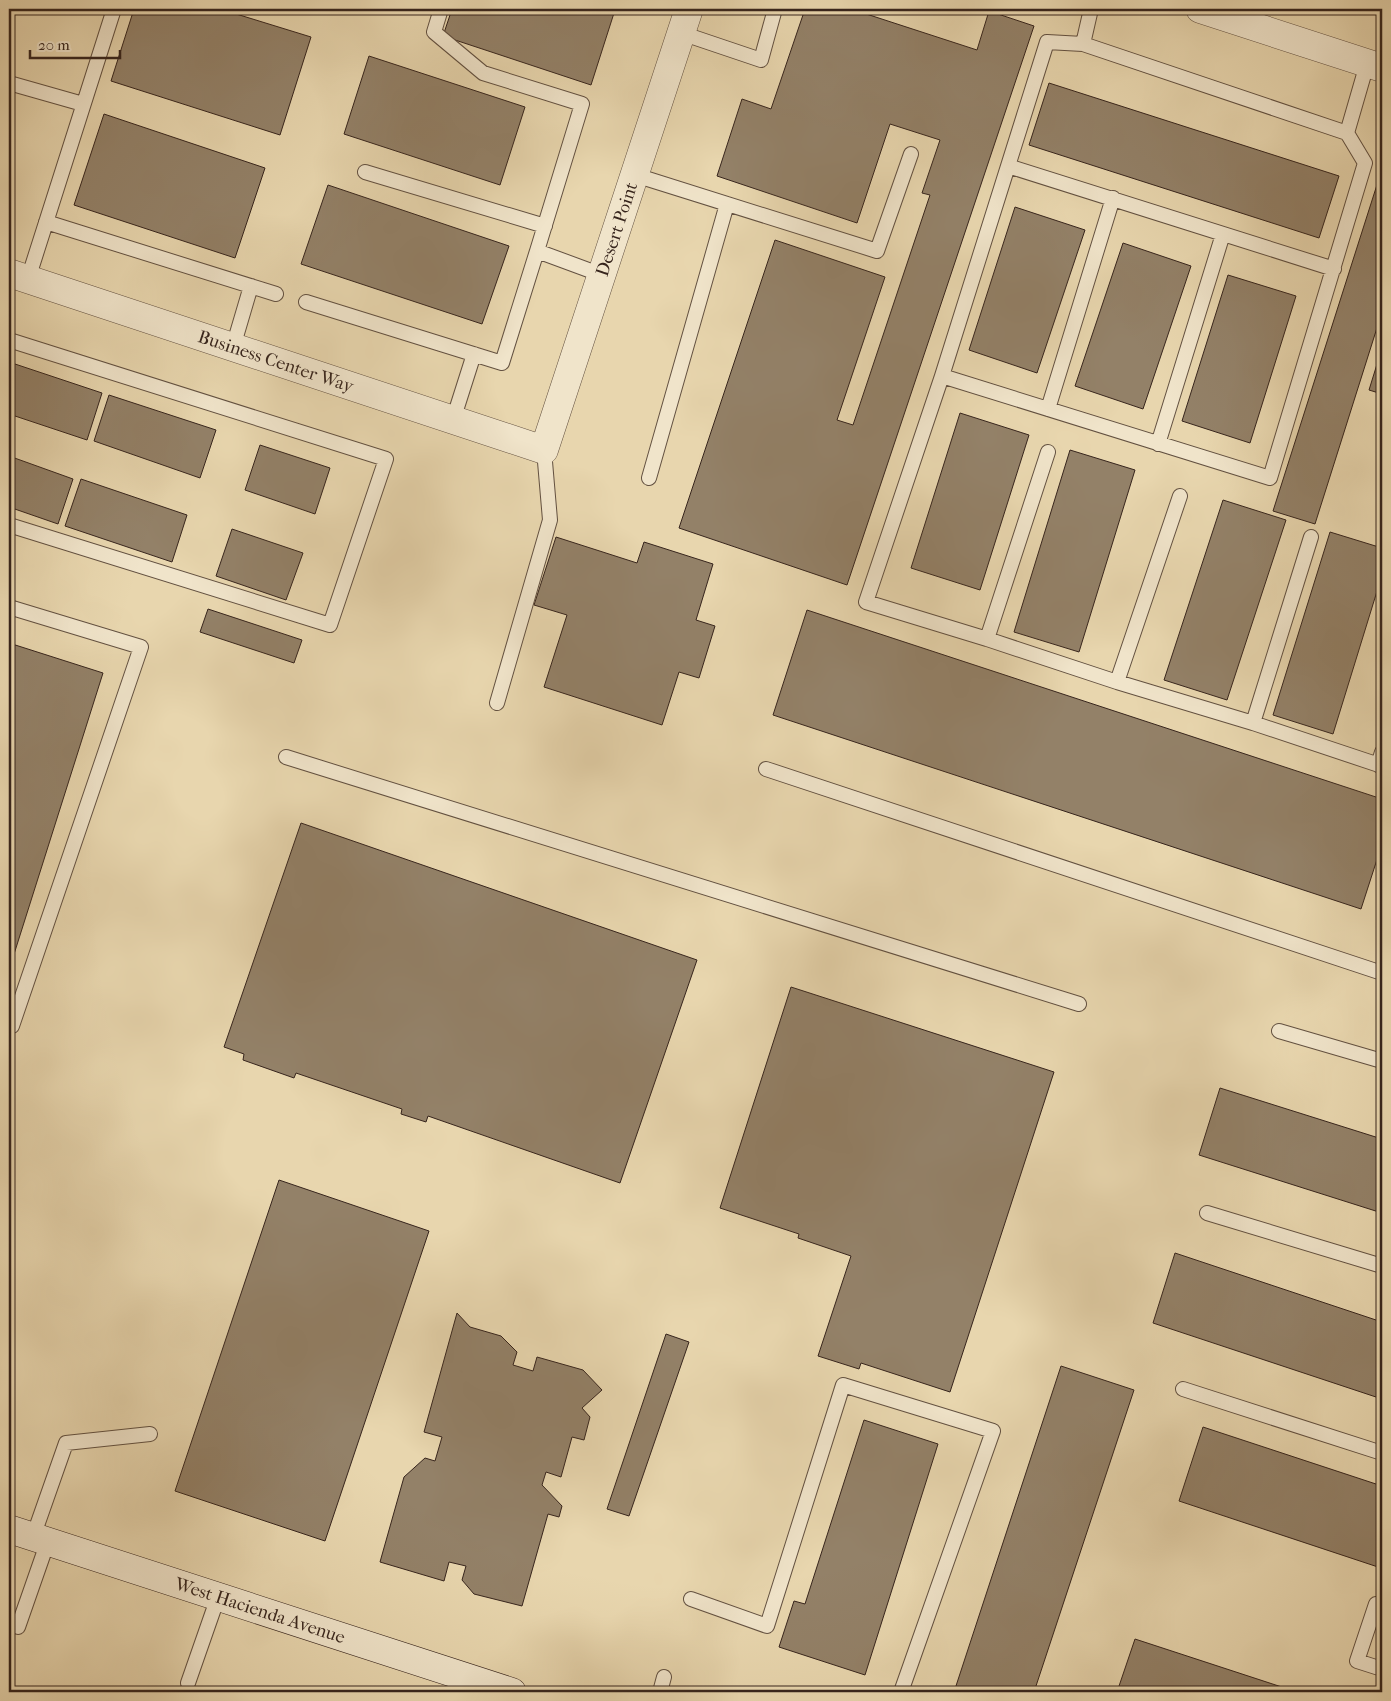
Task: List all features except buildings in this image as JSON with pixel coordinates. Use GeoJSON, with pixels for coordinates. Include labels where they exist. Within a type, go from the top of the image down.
{"type":"FeatureCollection","features":[{"type":"Feature","properties":{"kind":"street"},"geometry":{"type":"LineString","coordinates":[[1200,9],[1375,66]]}},
{"type":"Feature","properties":{"kind":"street","name":"Desert Point"},"geometry":{"type":"LineString","coordinates":[[544,450],[685,21]]}},
{"type":"Feature","properties":{"kind":"street","name":"Business Center Way"},"geometry":{"type":"LineString","coordinates":[[18,276],[544,450]]}},
{"type":"Feature","properties":{"kind":"street","name":"West Hacienda Avenue"},"geometry":{"type":"LineString","coordinates":[[30,1536],[218,1597],[459,1684],[512,1692]]}},
{"type":"Feature","properties":{"kind":"lane"},"geometry":{"type":"LineString","coordinates":[[18,276],[46,222],[114,9]]}},
{"type":"Feature","properties":{"kind":"lane"},"geometry":{"type":"LineString","coordinates":[[306,302],[502,363],[582,104],[482,73],[434,32],[441,9]]}},
{"type":"Feature","properties":{"kind":"lane"},"geometry":{"type":"LineString","coordinates":[[685,21],[761,60],[775,9]]}},
{"type":"Feature","properties":{"kind":"lane"},"geometry":{"type":"LineString","coordinates":[[1083,44],[1092,9]]}},
{"type":"Feature","properties":{"kind":"lane"},"geometry":{"type":"LineString","coordinates":[[942,376],[1270,478],[1365,163],[1346,133],[1083,44],[1047,42],[942,376],[866,602],[1117,682],[1381,761]]}},
{"type":"Feature","properties":{"kind":"lane"},"geometry":{"type":"LineString","coordinates":[[1346,133],[1375,66]]}},
{"type":"Feature","properties":{"kind":"lane"},"geometry":{"type":"LineString","coordinates":[[9,83],[84,104]]}},
{"type":"Feature","properties":{"kind":"lane"},"geometry":{"type":"LineString","coordinates":[[635,175],[877,250],[911,154]]}},
{"type":"Feature","properties":{"kind":"lane"},"geometry":{"type":"LineString","coordinates":[[1008,166],[1334,269]]}},
{"type":"Feature","properties":{"kind":"lane"},"geometry":{"type":"LineString","coordinates":[[365,172],[545,226]]}},
{"type":"Feature","properties":{"kind":"lane"},"geometry":{"type":"LineString","coordinates":[[1048,409],[1113,198]]}},
{"type":"Feature","properties":{"kind":"lane"},"geometry":{"type":"LineString","coordinates":[[649,478],[727,204]]}},
{"type":"Feature","properties":{"kind":"lane"},"geometry":{"type":"LineString","coordinates":[[46,222],[276,294]]}},
{"type":"Feature","properties":{"kind":"lane"},"geometry":{"type":"LineString","coordinates":[[1158,444],[1223,234]]}},
{"type":"Feature","properties":{"kind":"lane"},"geometry":{"type":"LineString","coordinates":[[537,251],[602,275]]}},
{"type":"Feature","properties":{"kind":"lane"},"geometry":{"type":"LineString","coordinates":[[233,347],[252,286]]}},
{"type":"Feature","properties":{"kind":"lane"},"geometry":{"type":"LineString","coordinates":[[9,340],[386,459],[330,624],[9,525]]}},
{"type":"Feature","properties":{"kind":"lane"},"geometry":{"type":"LineString","coordinates":[[453,420],[474,354]]}},
{"type":"Feature","properties":{"kind":"lane"},"geometry":{"type":"LineString","coordinates":[[497,703],[550,520],[544,450]]}},
{"type":"Feature","properties":{"kind":"lane"},"geometry":{"type":"LineString","coordinates":[[987,639],[1048,452]]}},
{"type":"Feature","properties":{"kind":"lane"},"geometry":{"type":"LineString","coordinates":[[1117,682],[1180,496]]}},
{"type":"Feature","properties":{"kind":"lane"},"geometry":{"type":"LineString","coordinates":[[1252,723],[1311,537]]}},
{"type":"Feature","properties":{"kind":"lane"},"geometry":{"type":"LineString","coordinates":[[9,606],[141,647],[10,1030]]}},
{"type":"Feature","properties":{"kind":"lane"},"geometry":{"type":"LineString","coordinates":[[286,757],[1079,1004]]}},
{"type":"Feature","properties":{"kind":"lane"},"geometry":{"type":"LineString","coordinates":[[766,769],[1382,973]]}},
{"type":"Feature","properties":{"kind":"lane"},"geometry":{"type":"LineString","coordinates":[[1279,1031],[1382,1061]]}},
{"type":"Feature","properties":{"kind":"lane"},"geometry":{"type":"LineString","coordinates":[[1208,1214],[1382,1266]]}},
{"type":"Feature","properties":{"kind":"lane"},"geometry":{"type":"LineString","coordinates":[[691,1599],[767,1626],[843,1385],[993,1431],[901,1692]]}},
{"type":"Feature","properties":{"kind":"lane"},"geometry":{"type":"LineString","coordinates":[[1183,1389],[1382,1453]]}},
{"type":"Feature","properties":{"kind":"lane"},"geometry":{"type":"LineString","coordinates":[[18,1627],[30,1536],[66,1443],[150,1434]]}},
{"type":"Feature","properties":{"kind":"lane"},"geometry":{"type":"LineString","coordinates":[[188,1682],[218,1597]]}},
{"type":"Feature","properties":{"kind":"lane"},"geometry":{"type":"LineString","coordinates":[[1379,1605],[1358,1661],[1382,1669]]}},
{"type":"Feature","properties":{"kind":"lane"},"geometry":{"type":"LineString","coordinates":[[660,1692],[664,1677]]}}]}
